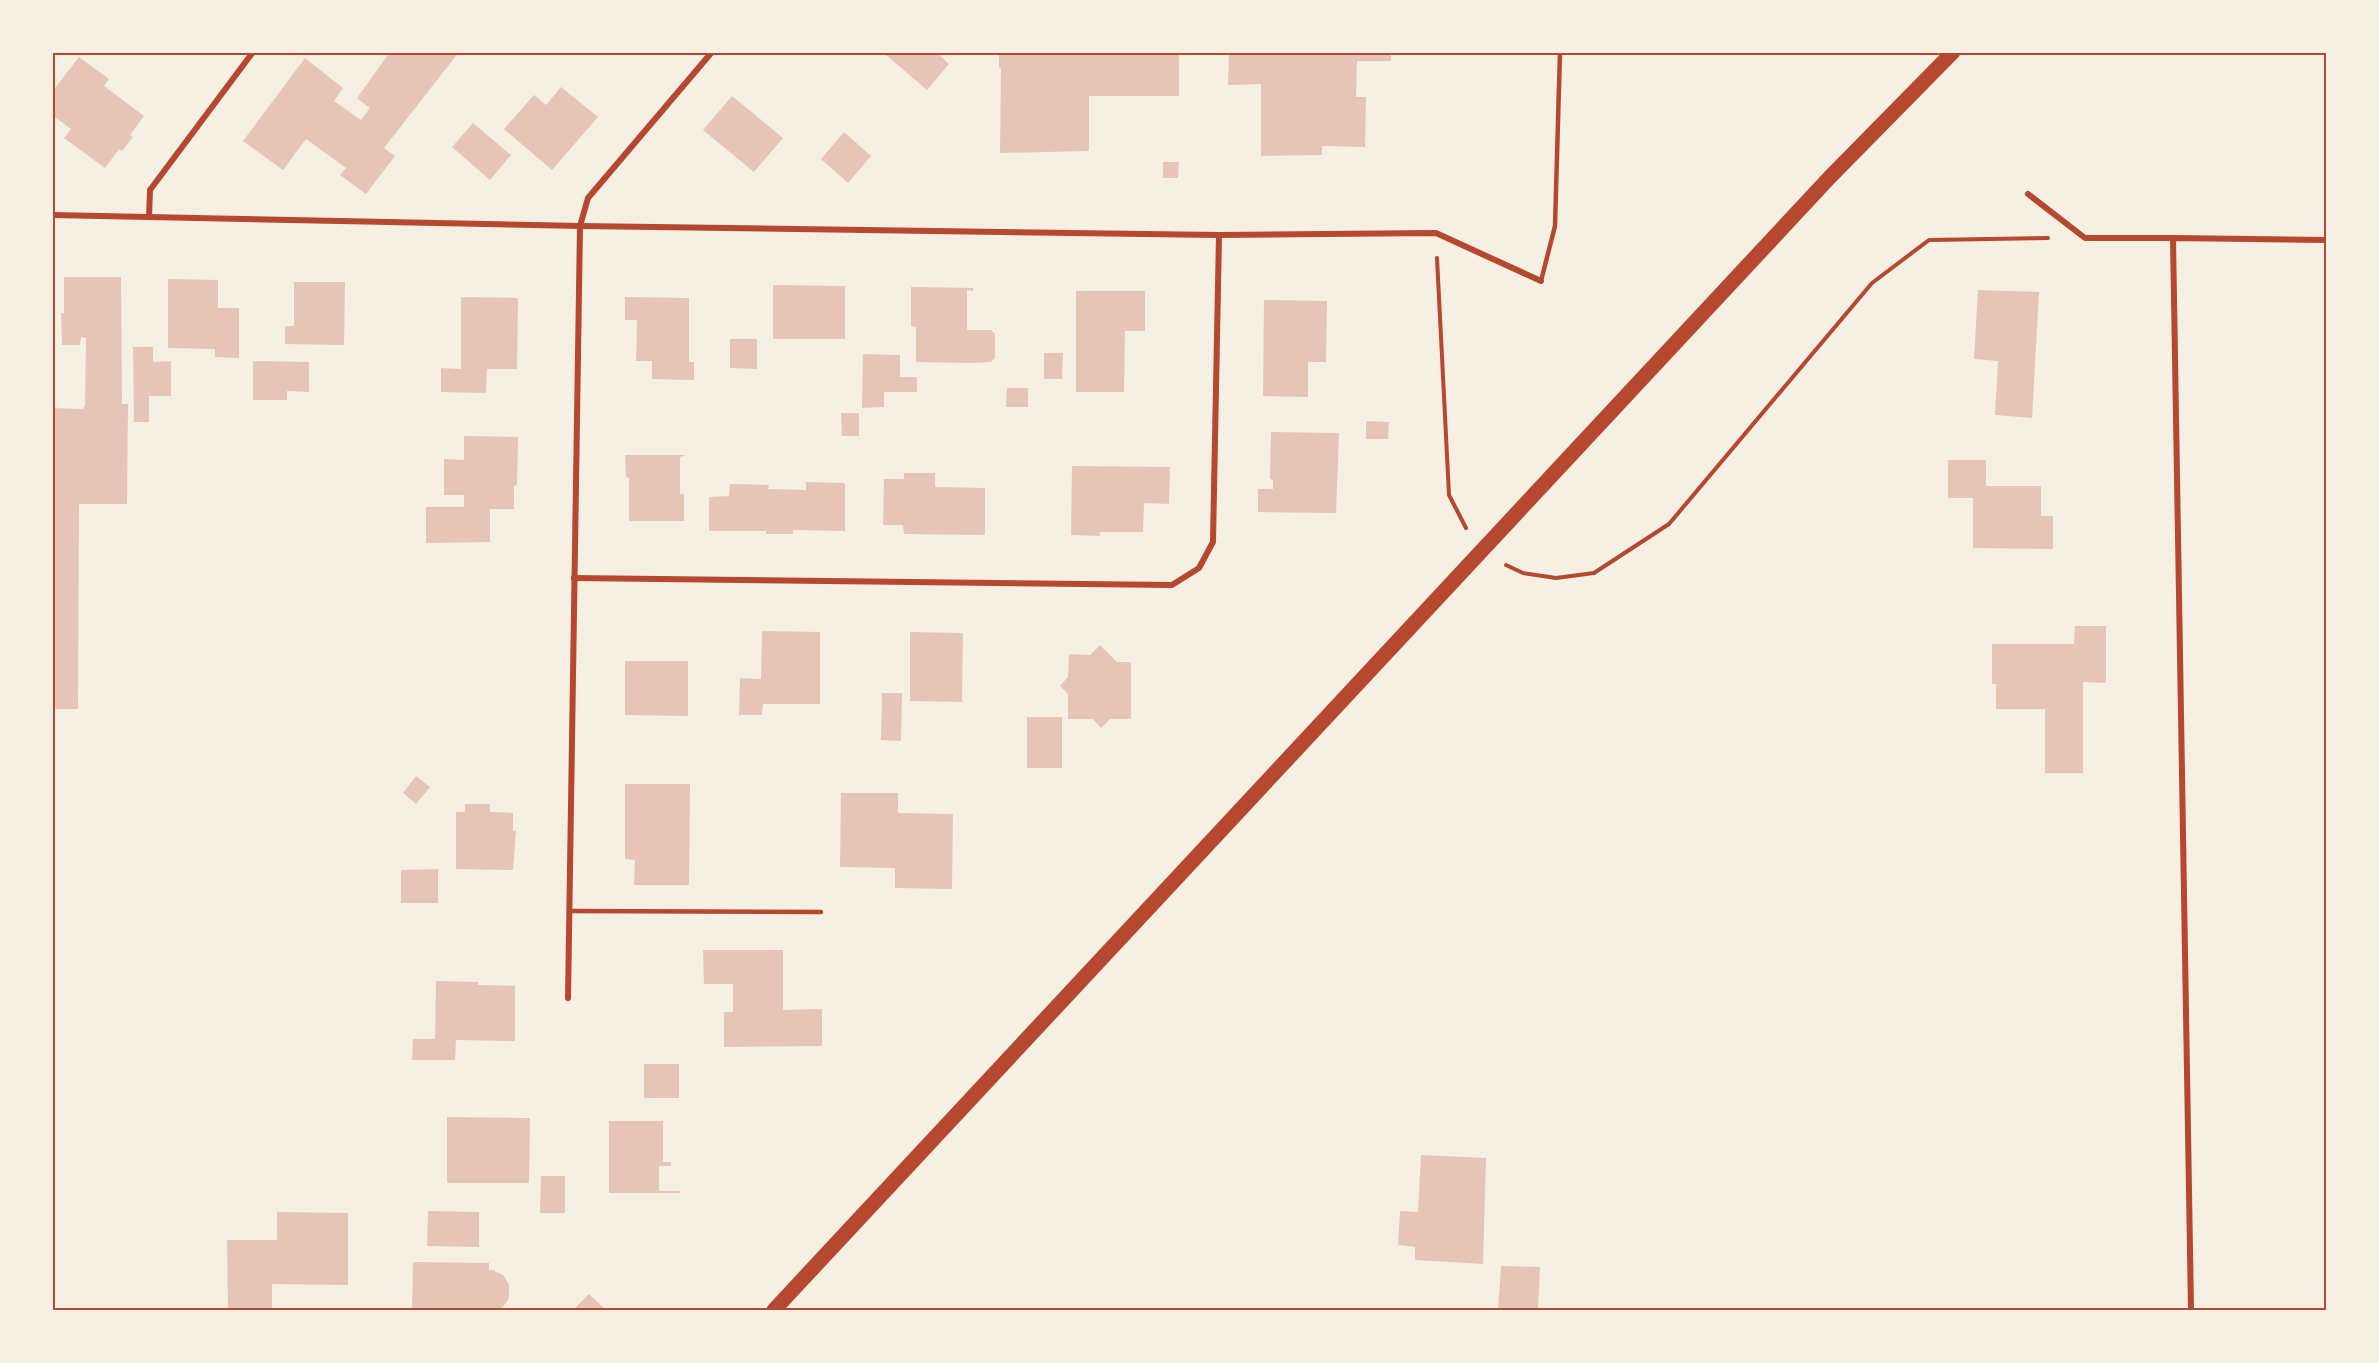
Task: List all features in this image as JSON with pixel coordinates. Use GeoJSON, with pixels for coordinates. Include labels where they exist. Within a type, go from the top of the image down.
{"type":"FeatureCollection","features":[{"type":"Feature","properties":{"kind":"main road"},"geometry":{"type":"LineString","coordinates":[[774,1311],[1830,177],[1953,52]]}},
{"type":"Feature","properties":{"kind":"street"},"geometry":{"type":"LineString","coordinates":[[149,218],[150,190],[253,52]]}},
{"type":"Feature","properties":{"kind":"street"},"geometry":{"type":"LineString","coordinates":[[568,998],[580,226],[588,198],[712,52]]}},
{"type":"Feature","properties":{"kind":"street"},"geometry":{"type":"LineString","coordinates":[[2028,194],[2085,238],[2326,240]]}},
{"type":"Feature","properties":{"kind":"street"},"geometry":{"type":"LineString","coordinates":[[52,215],[580,226],[1219,235],[1436,233],[1541,281]]}},
{"type":"Feature","properties":{"kind":"street"},"geometry":{"type":"LineString","coordinates":[[574,578],[1172,585],[1199,568],[1213,542],[1219,235]]}},
{"type":"Feature","properties":{"kind":"street"},"geometry":{"type":"LineString","coordinates":[[2173,238],[2191,1311]]}},
{"type":"Feature","properties":{"kind":"lane"},"geometry":{"type":"LineString","coordinates":[[1541,281],[1556,226],[1560,52]]}},
{"type":"Feature","properties":{"kind":"lane"},"geometry":{"type":"LineString","coordinates":[[570,911],[820,912]]}},
{"type":"Feature","properties":{"kind":"path"},"geometry":{"type":"LineString","coordinates":[[1436,233],[1445,443]]}},
{"type":"Feature","properties":{"kind":"path"},"geometry":{"type":"LineString","coordinates":[[1669,524],[1872,283],[1929,240],[2085,238]]}},
{"type":"Feature","properties":{"kind":"building"},"geometry":{"type":"Polygon","coordinates":[[[390,52],[459,52],[384,148],[395,156],[366,194],[340,175],[346,168],[306,139],[283,170],[243,141],[305,58],[343,88],[334,101],[361,120],[370,108],[357,98],[390,52]]]}},
{"type":"Feature","properties":{"kind":"building"},"geometry":{"type":"Polygon","coordinates":[[[886,52],[936,52],[949,64],[927,90],[885,54],[886,52]]]}},
{"type":"Feature","properties":{"kind":"building"},"geometry":{"type":"Polygon","coordinates":[[[999,52],[1179,52],[1179,96],[1089,96],[1089,151],[1000,153],[1001,68],[999,68],[999,52]]]}},
{"type":"Feature","properties":{"kind":"building"},"geometry":{"type":"Polygon","coordinates":[[[1229,52],[1391,52],[1391,61],[1357,61],[1356,97],[1366,97],[1365,147],[1322,146],[1322,155],[1261,156],[1261,84],[1228,85],[1229,52]]]}},
{"type":"Feature","properties":{"kind":"building"},"geometry":{"type":"Polygon","coordinates":[[[79,57],[109,79],[104,86],[144,116],[130,135],[133,137],[122,151],[119,149],[105,168],[64,138],[71,129],[52,115],[52,92],[79,57]]]}},
{"type":"Feature","properties":{"kind":"building"},"geometry":{"type":"Polygon","coordinates":[[[561,87],[598,117],[552,170],[504,129],[534,95],[546,105],[561,87]]]}},
{"type":"Feature","properties":{"kind":"building"},"geometry":{"type":"Polygon","coordinates":[[[732,96],[783,138],[754,172],[703,130],[732,96]]]}},
{"type":"Feature","properties":{"kind":"building"},"geometry":{"type":"Polygon","coordinates":[[[473,123],[511,155],[490,180],[452,147],[473,123]]]}},
{"type":"Feature","properties":{"kind":"building"},"geometry":{"type":"Polygon","coordinates":[[[844,132],[871,156],[848,183],[821,159],[844,132]]]}},
{"type":"Feature","properties":{"kind":"building"},"geometry":{"type":"Polygon","coordinates":[[[1163,162],[1179,162],[1178,178],[1163,178],[1163,162]]]}},
{"type":"Feature","properties":{"kind":"building"},"geometry":{"type":"Polygon","coordinates":[[[64,277],[121,277],[122,404],[128,404],[127,504],[79,504],[78,709],[52,709],[52,408],[83,409],[85,405],[86,338],[81,337],[80,345],[62,345],[61,313],[64,313],[64,277]]]}},
{"type":"Feature","properties":{"kind":"building"},"geometry":{"type":"Polygon","coordinates":[[[168,279],[218,280],[218,308],[239,308],[239,358],[215,357],[215,349],[168,348],[168,279]]]}},
{"type":"Feature","properties":{"kind":"building"},"geometry":{"type":"Polygon","coordinates":[[[294,282],[345,282],[344,345],[285,344],[285,326],[294,326],[294,282]]]}},
{"type":"Feature","properties":{"kind":"building"},"geometry":{"type":"Polygon","coordinates":[[[773,285],[845,286],[845,339],[773,339],[773,285]]]}},
{"type":"Feature","properties":{"kind":"building"},"geometry":{"type":"Polygon","coordinates":[[[911,287],[973,288],[973,291],[967,290],[967,330],[991,330],[995,334],[995,358],[991,362],[972,363],[916,362],[916,327],[911,326],[911,287]]]}},
{"type":"Feature","properties":{"kind":"building"},"geometry":{"type":"Polygon","coordinates":[[[1978,290],[2039,292],[2032,418],[1995,415],[1998,361],[1974,359],[1978,290]]]}},
{"type":"Feature","properties":{"kind":"building"},"geometry":{"type":"Polygon","coordinates":[[[1076,291],[1145,291],[1145,331],[1125,331],[1124,392],[1076,392],[1076,291]]]}},
{"type":"Feature","properties":{"kind":"building"},"geometry":{"type":"Polygon","coordinates":[[[461,297],[518,298],[517,369],[487,369],[486,393],[441,392],[441,368],[461,369],[461,297]]]}},
{"type":"Feature","properties":{"kind":"building"},"geometry":{"type":"Polygon","coordinates":[[[625,297],[689,298],[689,362],[694,362],[694,380],[652,379],[652,361],[636,361],[637,320],[625,320],[625,297]]]}},
{"type":"Feature","properties":{"kind":"building"},"geometry":{"type":"Polygon","coordinates":[[[1264,300],[1327,301],[1326,362],[1308,362],[1308,397],[1263,396],[1264,300]]]}},
{"type":"Feature","properties":{"kind":"building"},"geometry":{"type":"Polygon","coordinates":[[[730,339],[757,339],[757,369],[730,368],[730,339]]]}},
{"type":"Feature","properties":{"kind":"building"},"geometry":{"type":"Polygon","coordinates":[[[133,347],[153,347],[153,362],[171,361],[171,396],[149,396],[149,422],[134,422],[133,347]]]}},
{"type":"Feature","properties":{"kind":"building"},"geometry":{"type":"Polygon","coordinates":[[[1044,353],[1063,353],[1062,379],[1044,379],[1044,353]]]}},
{"type":"Feature","properties":{"kind":"building"},"geometry":{"type":"Polygon","coordinates":[[[863,354],[900,355],[900,377],[917,377],[917,392],[884,392],[884,407],[862,408],[863,354]]]}},
{"type":"Feature","properties":{"kind":"building"},"geometry":{"type":"Polygon","coordinates":[[[253,361],[309,362],[309,392],[287,391],[287,400],[253,400],[253,361]]]}},
{"type":"Feature","properties":{"kind":"building"},"geometry":{"type":"Polygon","coordinates":[[[1007,388],[1028,388],[1028,407],[1006,407],[1007,388]]]}},
{"type":"Feature","properties":{"kind":"building"},"geometry":{"type":"Polygon","coordinates":[[[841,413],[859,413],[859,436],[842,436],[841,413]]]}},
{"type":"Feature","properties":{"kind":"building"},"geometry":{"type":"Polygon","coordinates":[[[1366,421],[1389,422],[1388,439],[1366,439],[1366,421]]]}},
{"type":"Feature","properties":{"kind":"building"},"geometry":{"type":"Polygon","coordinates":[[[1271,432],[1339,433],[1336,513],[1258,512],[1258,489],[1273,489],[1273,480],[1270,479],[1271,432]]]}},
{"type":"Feature","properties":{"kind":"building"},"geometry":{"type":"Polygon","coordinates":[[[464,436],[518,437],[514,509],[490,509],[490,542],[426,543],[426,507],[464,507],[464,495],[444,495],[444,459],[464,460],[464,436]]]}},
{"type":"Feature","properties":{"kind":"building"},"geometry":{"type":"Polygon","coordinates":[[[625,455],[686,455],[680,457],[680,494],[684,494],[684,521],[629,521],[629,478],[626,477],[625,455]]]}},
{"type":"Feature","properties":{"kind":"building"},"geometry":{"type":"Polygon","coordinates":[[[1948,460],[1986,460],[1986,486],[2041,486],[2041,516],[2053,516],[2053,549],[1973,548],[1973,498],[1948,498],[1948,460]]]}},
{"type":"Feature","properties":{"kind":"building"},"geometry":{"type":"Polygon","coordinates":[[[1072,466],[1170,467],[1169,504],[1144,503],[1143,532],[1100,532],[1100,536],[1071,535],[1072,466]]]}},
{"type":"Feature","properties":{"kind":"building"},"geometry":{"type":"Polygon","coordinates":[[[904,473],[935,473],[935,487],[985,488],[985,535],[904,534],[903,525],[883,525],[884,479],[904,479],[904,473]]]}},
{"type":"Feature","properties":{"kind":"building"},"geometry":{"type":"Polygon","coordinates":[[[806,482],[845,483],[845,531],[793,530],[793,534],[766,534],[766,531],[709,531],[709,497],[729,496],[730,484],[769,485],[768,489],[806,490],[806,482]]]}},
{"type":"Feature","properties":{"kind":"building"},"geometry":{"type":"Polygon","coordinates":[[[2075,626],[2106,626],[2106,683],[2083,682],[2083,773],[2045,773],[2045,709],[1996,709],[1996,684],[1992,684],[1992,644],[2074,644],[2075,626]]]}},
{"type":"Feature","properties":{"kind":"building"},"geometry":{"type":"Polygon","coordinates":[[[762,631],[820,632],[820,704],[763,704],[762,715],[739,715],[740,678],[761,679],[762,631]]]}},
{"type":"Feature","properties":{"kind":"building"},"geometry":{"type":"Polygon","coordinates":[[[910,632],[963,633],[962,702],[910,701],[910,632]]]}},
{"type":"Feature","properties":{"kind":"building"},"geometry":{"type":"Polygon","coordinates":[[[1100,645],[1117,662],[1131,662],[1131,719],[1110,719],[1101,728],[1093,719],[1068,719],[1068,694],[1060,686],[1068,677],[1069,654],[1090,655],[1100,645]]]}},
{"type":"Feature","properties":{"kind":"building"},"geometry":{"type":"Polygon","coordinates":[[[625,661],[688,661],[688,716],[625,715],[625,661]]]}},
{"type":"Feature","properties":{"kind":"building"},"geometry":{"type":"Polygon","coordinates":[[[882,693],[902,693],[901,741],[881,740],[882,693]]]}},
{"type":"Feature","properties":{"kind":"building"},"geometry":{"type":"Polygon","coordinates":[[[1027,717],[1062,717],[1062,768],[1027,768],[1027,717]]]}},
{"type":"Feature","properties":{"kind":"building"},"geometry":{"type":"Polygon","coordinates":[[[416,776],[430,787],[416,804],[403,793],[416,776]]]}},
{"type":"Feature","properties":{"kind":"building"},"geometry":{"type":"Polygon","coordinates":[[[625,784],[690,784],[689,885],[634,885],[635,860],[625,859],[625,784]]]}},
{"type":"Feature","properties":{"kind":"building"},"geometry":{"type":"Polygon","coordinates":[[[841,793],[898,793],[898,813],[953,814],[952,889],[895,888],[895,868],[840,867],[841,793]]]}},
{"type":"Feature","properties":{"kind":"building"},"geometry":{"type":"Polygon","coordinates":[[[465,804],[490,804],[490,812],[513,813],[513,831],[516,831],[513,870],[456,869],[456,812],[465,812],[465,804]]]}},
{"type":"Feature","properties":{"kind":"building"},"geometry":{"type":"Polygon","coordinates":[[[438,869],[438,903],[401,903],[401,870],[438,869]]]}},
{"type":"Feature","properties":{"kind":"building"},"geometry":{"type":"Polygon","coordinates":[[[703,950],[783,950],[783,1010],[822,1009],[822,1046],[724,1047],[724,1012],[733,1012],[733,984],[704,984],[703,950]]]}},
{"type":"Feature","properties":{"kind":"building"},"geometry":{"type":"Polygon","coordinates":[[[436,981],[515,986],[515,1041],[456,1040],[455,1060],[412,1060],[413,1039],[435,1039],[436,981]]]}},
{"type":"Feature","properties":{"kind":"building"},"geometry":{"type":"Polygon","coordinates":[[[644,1064],[679,1064],[679,1098],[644,1098],[644,1064]]]}},
{"type":"Feature","properties":{"kind":"building"},"geometry":{"type":"Polygon","coordinates":[[[447,1117],[530,1118],[529,1183],[447,1183],[447,1117]]]}},
{"type":"Feature","properties":{"kind":"building"},"geometry":{"type":"Polygon","coordinates":[[[609,1121],[663,1121],[663,1162],[671,1162],[671,1166],[659,1166],[659,1191],[680,1191],[680,1193],[609,1193],[609,1121]]]}},
{"type":"Feature","properties":{"kind":"building"},"geometry":{"type":"Polygon","coordinates":[[[1421,1155],[1486,1158],[1483,1264],[1415,1260],[1415,1247],[1398,1245],[1400,1211],[1418,1212],[1421,1155]]]}},
{"type":"Feature","properties":{"kind":"building"},"geometry":{"type":"Polygon","coordinates":[[[541,1176],[565,1176],[565,1213],[540,1213],[541,1176]]]}},
{"type":"Feature","properties":{"kind":"building"},"geometry":{"type":"Polygon","coordinates":[[[428,1211],[479,1212],[479,1247],[427,1246],[428,1211]]]}},
{"type":"Feature","properties":{"kind":"building"},"geometry":{"type":"Polygon","coordinates":[[[277,1212],[348,1213],[348,1285],[272,1284],[272,1310],[228,1310],[227,1240],[277,1240],[277,1212]]]}},
{"type":"Feature","properties":{"kind":"building"},"geometry":{"type":"Polygon","coordinates":[[[413,1262],[489,1263],[489,1270],[503,1275],[509,1285],[509,1298],[503,1307],[497,1310],[412,1310],[413,1262]]]}},
{"type":"Feature","properties":{"kind":"building"},"geometry":{"type":"Polygon","coordinates":[[[1501,1266],[1540,1267],[1538,1310],[1498,1310],[1501,1266]]]}},
{"type":"Feature","properties":{"kind":"building"},"geometry":{"type":"Polygon","coordinates":[[[589,1294],[605,1309],[573,1310],[589,1294]]]}}]}
